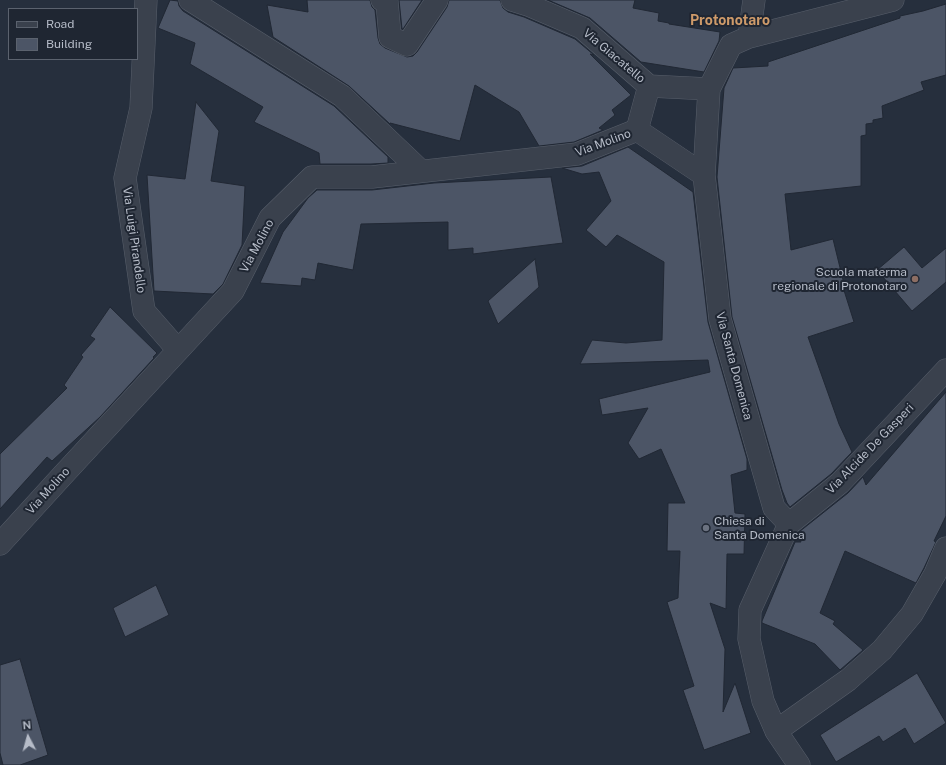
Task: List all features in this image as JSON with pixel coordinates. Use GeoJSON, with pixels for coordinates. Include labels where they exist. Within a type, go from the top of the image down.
{"type":"FeatureCollection","features":[{"type":"Feature","properties":{"kind":"street","name":"Via Luigi Pirandello"},"geometry":{"type":"LineString","coordinates":[[146,0],[141,108],[125,178],[144,311],[178,350]]}},
{"type":"Feature","properties":{"kind":"street"},"geometry":{"type":"LineString","coordinates":[[190,0],[342,96],[421,171]]}},
{"type":"Feature","properties":{"kind":"street"},"geometry":{"type":"LineString","coordinates":[[382,0],[387,2],[390,36],[407,45],[437,0]]}},
{"type":"Feature","properties":{"kind":"street","name":"Via Giacatello"},"geometry":{"type":"LineString","coordinates":[[512,0],[528,5],[582,28],[649,86]]}},
{"type":"Feature","properties":{"kind":"street"},"geometry":{"type":"LineString","coordinates":[[749,37],[754,0]]}},
{"type":"Feature","properties":{"kind":"street"},"geometry":{"type":"LineString","coordinates":[[704,175],[637,130],[649,86],[709,89],[731,45],[749,37],[893,0]]}},
{"type":"Feature","properties":{"kind":"street","name":"Via Santa Domenica"},"geometry":{"type":"LineString","coordinates":[[709,89],[704,175],[720,319],[774,508],[789,524]]}},
{"type":"Feature","properties":{"kind":"street","name":"Via Molino"},"geometry":{"type":"LineString","coordinates":[[0,544],[234,291],[270,218],[312,177],[372,177],[577,154],[637,130]]}},
{"type":"Feature","properties":{"kind":"street","name":"Via Alcide De Gasperi"},"geometry":{"type":"LineString","coordinates":[[789,524],[840,483],[946,370]]}},
{"type":"Feature","properties":{"kind":"street"},"geometry":{"type":"LineString","coordinates":[[789,524],[750,610],[748,639],[763,701],[776,731],[798,765]]}},
{"type":"Feature","properties":{"kind":"street"},"geometry":{"type":"LineString","coordinates":[[776,731],[848,680],[882,650],[912,614],[935,574],[946,548]]}},
{"type":"Feature","properties":{"kind":"building"},"geometry":{"type":"Polygon","coordinates":[[[170,0],[178,1],[179,6],[183,11],[334,106],[388,157],[388,163],[320,164],[319,153],[254,122],[263,107],[190,64],[195,43],[158,28],[170,0]]]}},
{"type":"Feature","properties":{"kind":"building"},"geometry":{"type":"Polygon","coordinates":[[[307,0],[370,0],[372,7],[375,10],[380,44],[385,48],[407,57],[413,56],[417,52],[447,7],[449,0],[500,0],[503,8],[508,12],[524,17],[575,39],[594,55],[590,54],[631,95],[612,110],[615,115],[599,128],[603,130],[574,142],[539,146],[519,112],[475,85],[460,141],[390,124],[349,86],[273,37],[267,5],[308,12],[307,0]]]}},
{"type":"Feature","properties":{"kind":"building"},"geometry":{"type":"Polygon","coordinates":[[[399,0],[422,0],[403,29],[402,29],[399,0]]]}},
{"type":"Feature","properties":{"kind":"building"},"geometry":{"type":"Polygon","coordinates":[[[548,0],[635,0],[633,8],[659,13],[658,21],[720,32],[719,41],[704,72],[641,62],[590,18],[548,0]]]}},
{"type":"Feature","properties":{"kind":"building"},"geometry":{"type":"Polygon","coordinates":[[[946,4],[946,75],[921,82],[924,90],[882,106],[883,118],[873,120],[873,123],[866,124],[866,135],[861,136],[861,186],[785,194],[791,250],[833,239],[844,284],[842,284],[854,322],[808,337],[839,424],[852,452],[831,474],[790,507],[782,490],[732,317],[717,177],[724,88],[733,68],[768,66],[768,62],[900,18],[900,16],[946,4]]]}},
{"type":"Feature","properties":{"kind":"building"},"geometry":{"type":"Polygon","coordinates":[[[196,102],[219,131],[211,181],[245,186],[242,245],[223,284],[213,294],[154,291],[147,175],[185,179],[196,102]]]}},
{"type":"Feature","properties":{"kind":"building"},"geometry":{"type":"Polygon","coordinates":[[[628,147],[693,192],[708,322],[747,459],[747,470],[731,475],[735,513],[745,514],[744,554],[727,554],[726,609],[710,603],[725,649],[723,712],[735,683],[751,733],[704,750],[683,690],[694,686],[667,602],[678,598],[680,551],[667,551],[668,503],[685,503],[661,449],[639,459],[628,443],[648,408],[602,415],[599,399],[710,372],[708,360],[580,364],[592,340],[626,343],[662,340],[664,262],[617,235],[606,247],[586,230],[611,201],[599,172],[582,174],[562,168],[582,166],[628,147]]]}},
{"type":"Feature","properties":{"kind":"building"},"geometry":{"type":"Polygon","coordinates":[[[551,177],[563,243],[473,254],[473,248],[448,250],[448,222],[361,224],[353,270],[318,263],[315,280],[302,278],[301,286],[260,283],[283,232],[308,198],[317,190],[372,190],[434,183],[551,177]]]}},
{"type":"Feature","properties":{"kind":"building","name":"Scuola materma regionale di Protonotaro"},"geometry":{"type":"Polygon","coordinates":[[[904,247],[922,268],[946,248],[946,282],[912,311],[877,270],[904,247]]]}},
{"type":"Feature","properties":{"kind":"building"},"geometry":{"type":"Polygon","coordinates":[[[535,259],[539,287],[498,324],[488,301],[535,259]]]}},
{"type":"Feature","properties":{"kind":"building"},"geometry":{"type":"Polygon","coordinates":[[[110,307],[157,353],[100,417],[52,461],[47,457],[0,509],[0,454],[67,388],[64,385],[83,357],[81,355],[95,339],[90,336],[110,307]]]}},
{"type":"Feature","properties":{"kind":"building"},"geometry":{"type":"Polygon","coordinates":[[[946,392],[946,516],[934,541],[936,542],[916,583],[845,551],[820,613],[835,621],[833,624],[863,650],[840,670],[815,644],[762,623],[762,621],[795,542],[801,542],[798,534],[799,532],[848,493],[863,477],[866,485],[946,392]]]}},
{"type":"Feature","properties":{"kind":"building"},"geometry":{"type":"Polygon","coordinates":[[[156,585],[169,615],[125,637],[113,608],[156,585]]]}},
{"type":"Feature","properties":{"kind":"building"},"geometry":{"type":"Polygon","coordinates":[[[20,659],[48,755],[20,765],[3,765],[0,753],[0,665],[20,659]]]}},
{"type":"Feature","properties":{"kind":"building"},"geometry":{"type":"Polygon","coordinates":[[[917,673],[946,723],[914,744],[905,728],[883,742],[879,736],[836,762],[820,735],[917,673]]]}},
{"type":"Feature","properties":{"kind":"place","name":"Scuola materma regionale di Protonotaro"},"geometry":{"type":"Point","coordinates":[915,279]}},
{"type":"Feature","properties":{"kind":"place","name":"Chiesa di Santa Domenica"},"geometry":{"type":"Point","coordinates":[706,528]}},
{"type":"Feature","properties":{"kind":"district","name":"Protonotaro"},"geometry":{"type":"Point","coordinates":[730,21]}}]}
